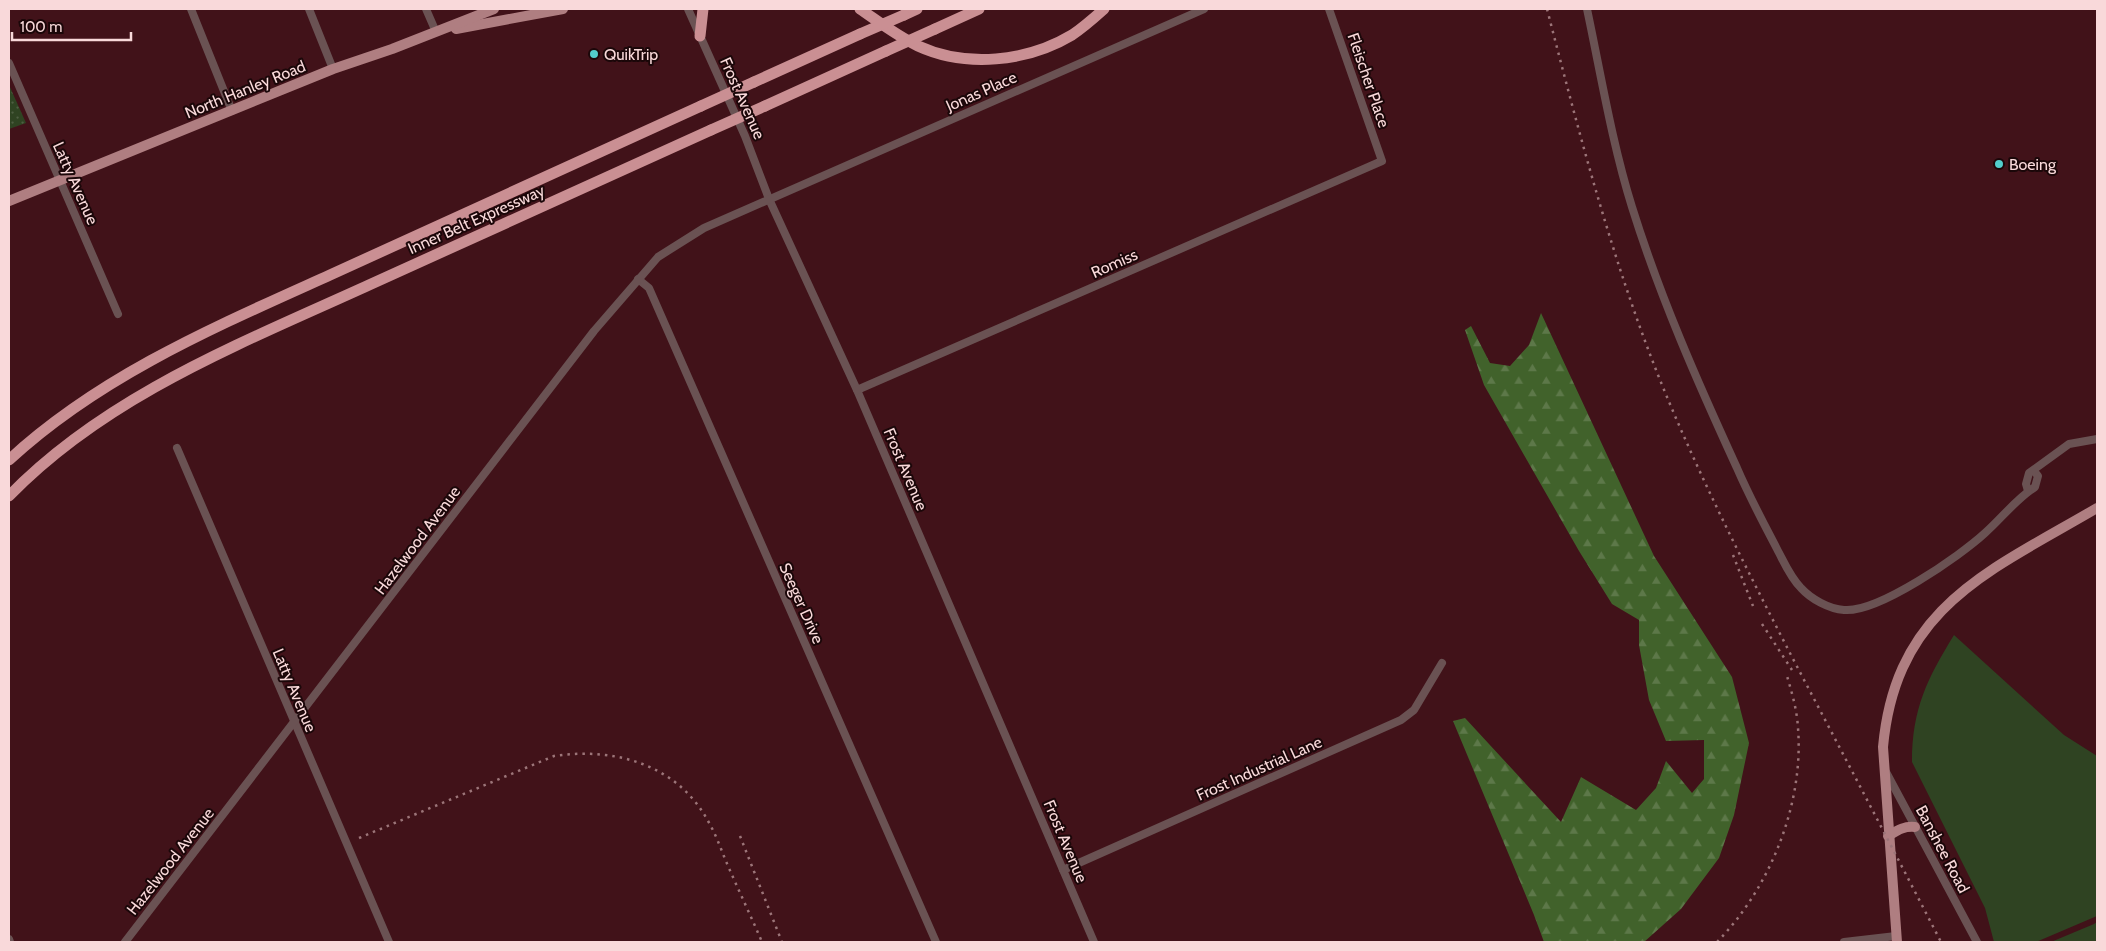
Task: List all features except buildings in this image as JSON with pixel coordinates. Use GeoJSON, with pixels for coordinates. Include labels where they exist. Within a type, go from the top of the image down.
{"type":"FeatureCollection","features":[{"type":"Feature","properties":{"kind":"highway"},"geometry":{"type":"LineString","coordinates":[[700,36],[703,9]]}},
{"type":"Feature","properties":{"kind":"highway"},"geometry":{"type":"LineString","coordinates":[[860,9],[894,33],[918,46],[960,57],[989,59],[1018,56],[1044,48],[1071,35],[1104,9]]}},
{"type":"Feature","properties":{"kind":"highway","name":"Inner Belt Expressway"},"geometry":{"type":"LineString","coordinates":[[9,460],[44,429],[84,399],[178,346],[268,302],[917,9]]}},
{"type":"Feature","properties":{"kind":"highway","name":"Inner Belt Expressway"},"geometry":{"type":"LineString","coordinates":[[9,496],[39,467],[84,431],[133,399],[167,380],[262,333],[979,9]]}},
{"type":"Feature","properties":{"kind":"main road","name":"North Hanley Road"},"geometry":{"type":"LineString","coordinates":[[9,201],[333,69],[494,9]]}},
{"type":"Feature","properties":{"kind":"main road"},"geometry":{"type":"LineString","coordinates":[[436,32],[563,9]]}},
{"type":"Feature","properties":{"kind":"main road"},"geometry":{"type":"LineString","coordinates":[[1896,939],[1883,746],[1892,694],[1903,664],[1926,627],[1954,597],[1979,578],[2097,508]]}},
{"type":"Feature","properties":{"kind":"main road"},"geometry":{"type":"LineString","coordinates":[[1888,836],[1907,826],[1916,827]]}},
{"type":"Feature","properties":{"kind":"street"},"geometry":{"type":"LineString","coordinates":[[191,9],[232,111]]}},
{"type":"Feature","properties":{"kind":"street"},"geometry":{"type":"LineString","coordinates":[[309,9],[333,69]]}},
{"type":"Feature","properties":{"kind":"street"},"geometry":{"type":"LineString","coordinates":[[426,9],[436,32]]}},
{"type":"Feature","properties":{"kind":"street"},"geometry":{"type":"LineString","coordinates":[[684,9],[690,13]]}},
{"type":"Feature","properties":{"kind":"street","name":"Jonas Place"},"geometry":{"type":"LineString","coordinates":[[769,199],[1204,9]]}},
{"type":"Feature","properties":{"kind":"street","name":"Fleischer Place"},"geometry":{"type":"LineString","coordinates":[[1329,9],[1382,161]]}},
{"type":"Feature","properties":{"kind":"street"},"geometry":{"type":"LineString","coordinates":[[1587,9],[1614,134],[1632,206],[1678,337],[1750,498],[1800,588],[1813,598],[1829,606],[1844,610],[1864,608],[1943,566],[1984,534],[2035,487],[2038,476],[2034,471],[2069,444],[2097,438]]}},
{"type":"Feature","properties":{"kind":"street","name":"Frost Avenue"},"geometry":{"type":"LineString","coordinates":[[690,13],[744,136],[769,199],[857,390],[1094,942]]}},
{"type":"Feature","properties":{"kind":"street","name":"Latty Avenue"},"geometry":{"type":"LineString","coordinates":[[9,63],[118,314]]}},
{"type":"Feature","properties":{"kind":"street","name":"Romiss"},"geometry":{"type":"LineString","coordinates":[[857,390],[1382,161]]}},
{"type":"Feature","properties":{"kind":"street","name":"Hazelwood Avenue"},"geometry":{"type":"LineString","coordinates":[[125,942],[588,339],[638,279],[658,257],[679,242],[704,228],[769,199]]}},
{"type":"Feature","properties":{"kind":"street","name":"Seeger Drive"},"geometry":{"type":"LineString","coordinates":[[638,279],[649,288],[936,942]]}},
{"type":"Feature","properties":{"kind":"street","name":"Latty Avenue"},"geometry":{"type":"LineString","coordinates":[[177,448],[389,942]]}},
{"type":"Feature","properties":{"kind":"street","name":"Frost Industrial Lane"},"geometry":{"type":"LineString","coordinates":[[1062,870],[1401,720],[1414,710],[1442,663]]}},
{"type":"Feature","properties":{"kind":"street","name":"Banshee Road"},"geometry":{"type":"LineString","coordinates":[[1884,768],[1977,942]]}},
{"type":"Feature","properties":{"kind":"street"},"geometry":{"type":"LineString","coordinates":[[1844,942],[1896,939]]}},
{"type":"Feature","properties":{"kind":"green space"},"geometry":{"type":"Polygon","coordinates":[[[9,85],[26,123],[9,129],[9,85]]]}},
{"type":"Feature","properties":{"kind":"green space"},"geometry":{"type":"Polygon","coordinates":[[[1541,313],[1654,556],[1732,677],[1749,743],[1734,815],[1719,858],[1681,909],[1644,942],[1544,942],[1453,721],[1465,718],[1561,822],[1581,777],[1636,810],[1656,788],[1666,761],[1692,793],[1704,779],[1704,740],[1666,741],[1649,700],[1639,645],[1639,620],[1612,604],[1579,551],[1484,385],[1465,330],[1471,326],[1490,363],[1510,366],[1529,345],[1541,313]]]}},
{"type":"Feature","properties":{"kind":"green space"},"geometry":{"type":"Polygon","coordinates":[[[1954,635],[2064,735],[2097,756],[2097,916],[2036,942],[1994,942],[1985,908],[1912,762],[1918,710],[1936,666],[1954,635]]]}},
{"type":"Feature","properties":{"kind":"green space"},"geometry":{"type":"Polygon","coordinates":[[[2097,922],[2097,942],[2051,942],[2094,924],[2097,922]]]}},
{"type":"Feature","properties":{"kind":"railway"},"geometry":{"type":"LineString","coordinates":[[1547,9],[1584,148],[1625,285],[1673,411],[1756,587],[1941,942]]}},
{"type":"Feature","properties":{"kind":"railway"},"geometry":{"type":"LineString","coordinates":[[1733,555],[1753,606]]}},
{"type":"Feature","properties":{"kind":"railway"},"geometry":{"type":"LineString","coordinates":[[1762,624],[1792,670]]}},
{"type":"Feature","properties":{"kind":"railway"},"geometry":{"type":"LineString","coordinates":[[1717,942],[1736,920],[1768,871],[1789,815],[1795,786],[1798,728],[1797,715],[1787,676]]}},
{"type":"Feature","properties":{"kind":"railway"},"geometry":{"type":"LineString","coordinates":[[359,838],[554,756],[599,754],[621,758],[642,764],[661,773],[695,801],[713,830],[762,942]]}},
{"type":"Feature","properties":{"kind":"railway"},"geometry":{"type":"LineString","coordinates":[[740,836],[782,942]]}},
{"type":"Feature","properties":{"kind":"place","name":"QuikTrip"},"geometry":{"type":"Point","coordinates":[594,54]}},
{"type":"Feature","properties":{"kind":"place","name":"Boeing"},"geometry":{"type":"Point","coordinates":[1999,164]}}]}
